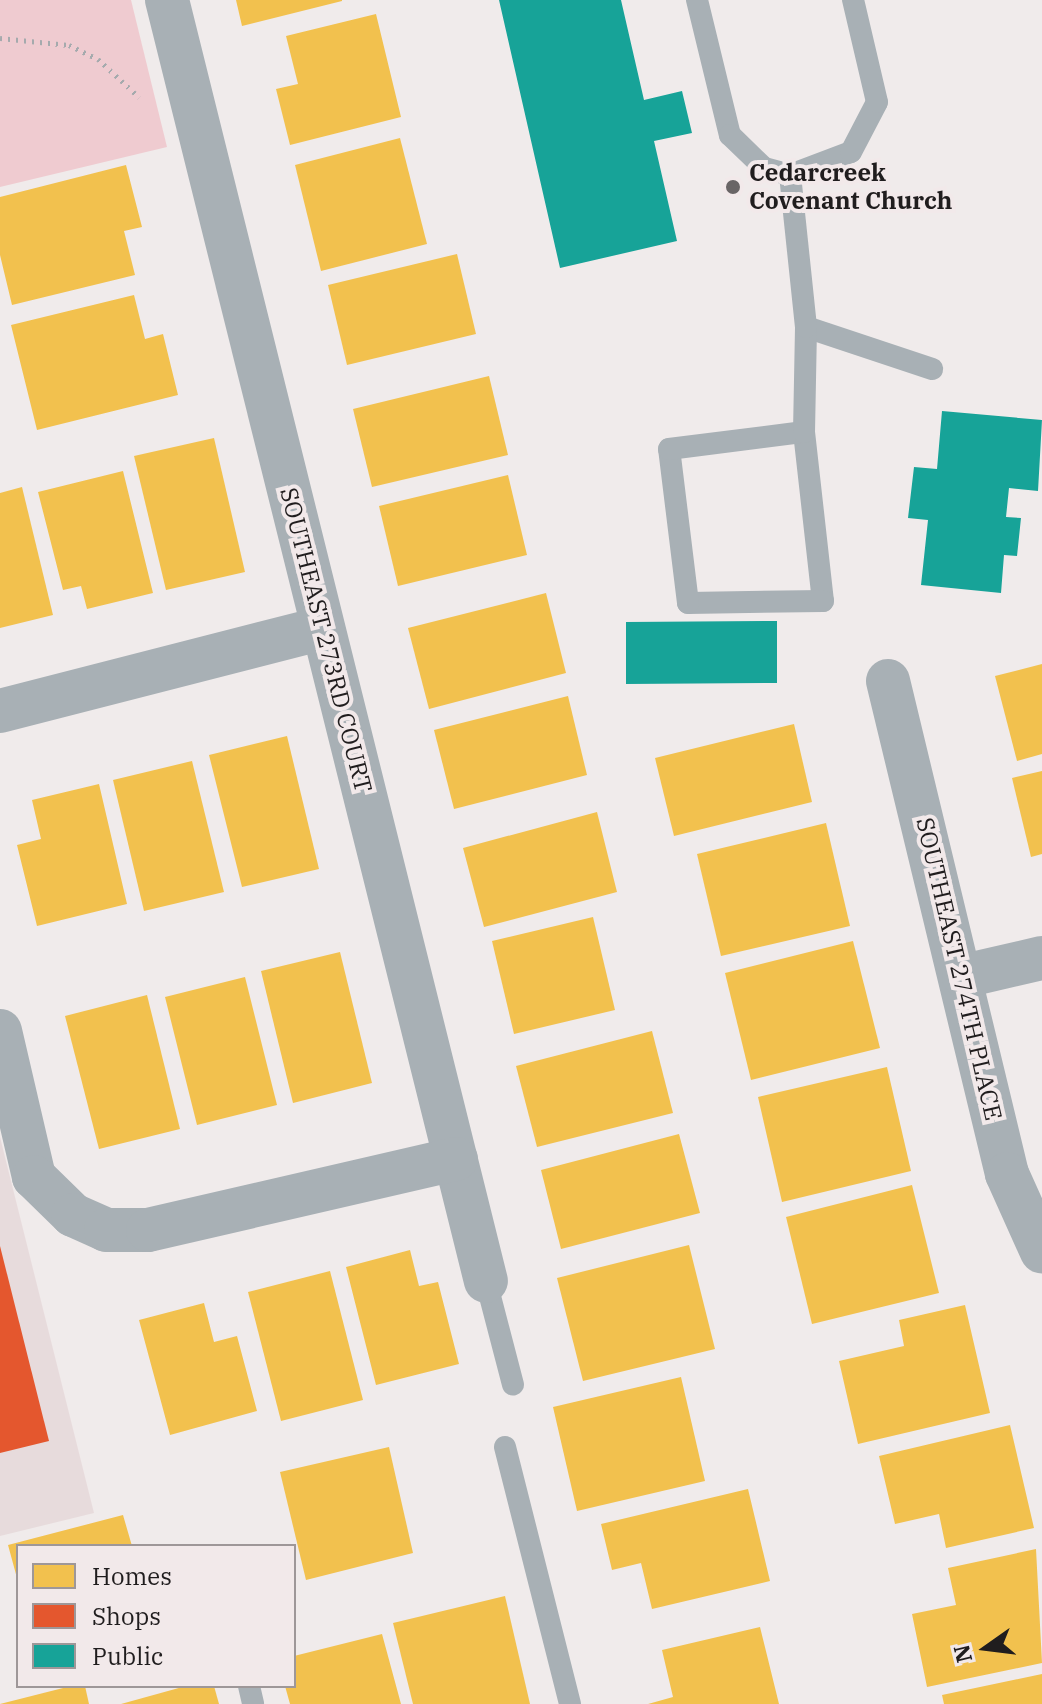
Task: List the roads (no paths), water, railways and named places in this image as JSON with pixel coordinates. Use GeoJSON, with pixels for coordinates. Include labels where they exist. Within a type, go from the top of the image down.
{"type":"FeatureCollection","features":[{"type":"Feature","properties":{"kind":"street","name":"SOUTHEAST 273RD COURT"},"geometry":{"type":"LineString","coordinates":[[167,0],[486,1281]]}},
{"type":"Feature","properties":{"kind":"street"},"geometry":{"type":"LineString","coordinates":[[0,711],[323,628]]}},
{"type":"Feature","properties":{"kind":"street","name":"SOUTHEAST 274TH PLACE"},"geometry":{"type":"LineString","coordinates":[[888,681],[964,976],[1007,1174],[1042,1252]]}},
{"type":"Feature","properties":{"kind":"street"},"geometry":{"type":"LineString","coordinates":[[964,976],[1042,958]]}},
{"type":"Feature","properties":{"kind":"street"},"geometry":{"type":"LineString","coordinates":[[0,1031],[34,1177],[73,1215],[106,1230],[148,1230],[456,1159]]}},
{"type":"Feature","properties":{"kind":"lane"},"geometry":{"type":"LineString","coordinates":[[697,0],[730,135],[764,168],[790,175],[851,152],[877,102],[853,0]]}},
{"type":"Feature","properties":{"kind":"lane"},"geometry":{"type":"LineString","coordinates":[[790,175],[806,327],[804,432],[823,601],[688,603],[669,449],[804,432]]}},
{"type":"Feature","properties":{"kind":"lane"},"geometry":{"type":"LineString","coordinates":[[806,327],[932,369]]}},
{"type":"Feature","properties":{"kind":"lane"},"geometry":{"type":"LineString","coordinates":[[486,1281],[513,1385]]}},
{"type":"Feature","properties":{"kind":"lane"},"geometry":{"type":"LineString","coordinates":[[505,1447],[570,1704]]}},
{"type":"Feature","properties":{"kind":"place","name":"Cedarcreek Covenant Church"},"geometry":{"type":"Point","coordinates":[733,187]}}]}
